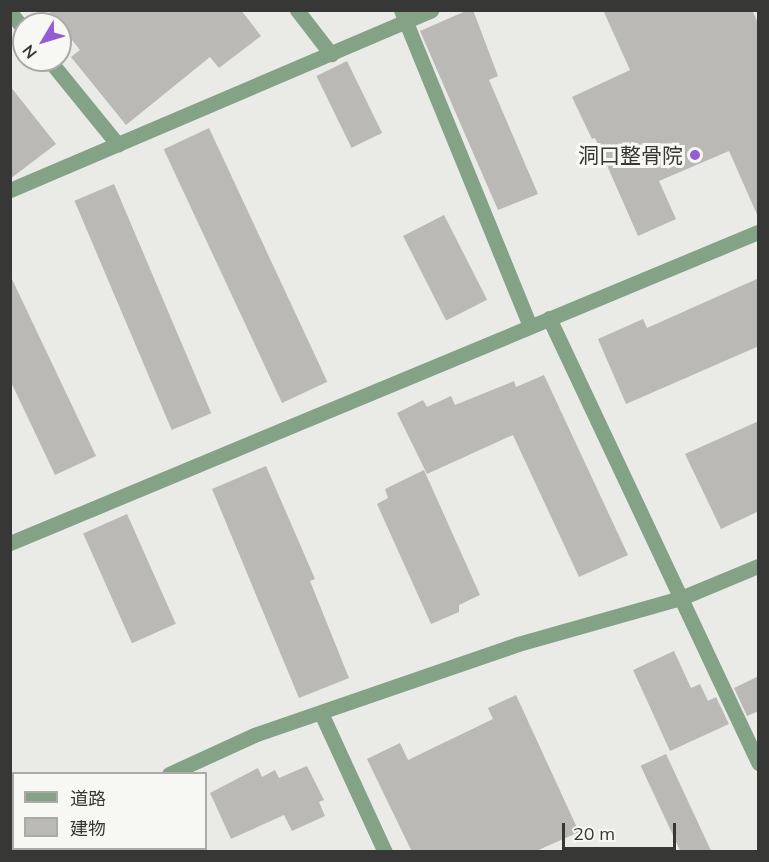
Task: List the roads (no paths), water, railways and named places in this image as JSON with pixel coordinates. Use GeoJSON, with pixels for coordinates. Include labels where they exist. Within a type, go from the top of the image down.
{"type":"FeatureCollection","features":[{"type":"Feature","properties":{"kind":"street"},"geometry":{"type":"LineString","coordinates":[[297,10],[331,54]]}},
{"type":"Feature","properties":{"kind":"street"},"geometry":{"type":"LineString","coordinates":[[10,190],[331,54],[402,16],[431,10]]}},
{"type":"Feature","properties":{"kind":"street"},"geometry":{"type":"LineString","coordinates":[[402,16],[530,326]]}},
{"type":"Feature","properties":{"kind":"street"},"geometry":{"type":"LineString","coordinates":[[59,72],[118,145]]}},
{"type":"Feature","properties":{"kind":"street"},"geometry":{"type":"LineString","coordinates":[[10,543],[759,232]]}},
{"type":"Feature","properties":{"kind":"street"},"geometry":{"type":"LineString","coordinates":[[549,318],[759,763]]}},
{"type":"Feature","properties":{"kind":"street"},"geometry":{"type":"LineString","coordinates":[[173,772],[254,735],[518,644],[681,598],[759,566]]}},
{"type":"Feature","properties":{"kind":"street"},"geometry":{"type":"LineString","coordinates":[[321,713],[385,852]]}},
{"type":"Feature","properties":{"kind":"place","name":"洞口整骨院"},"geometry":{"type":"Point","coordinates":[695,155]}}]}
